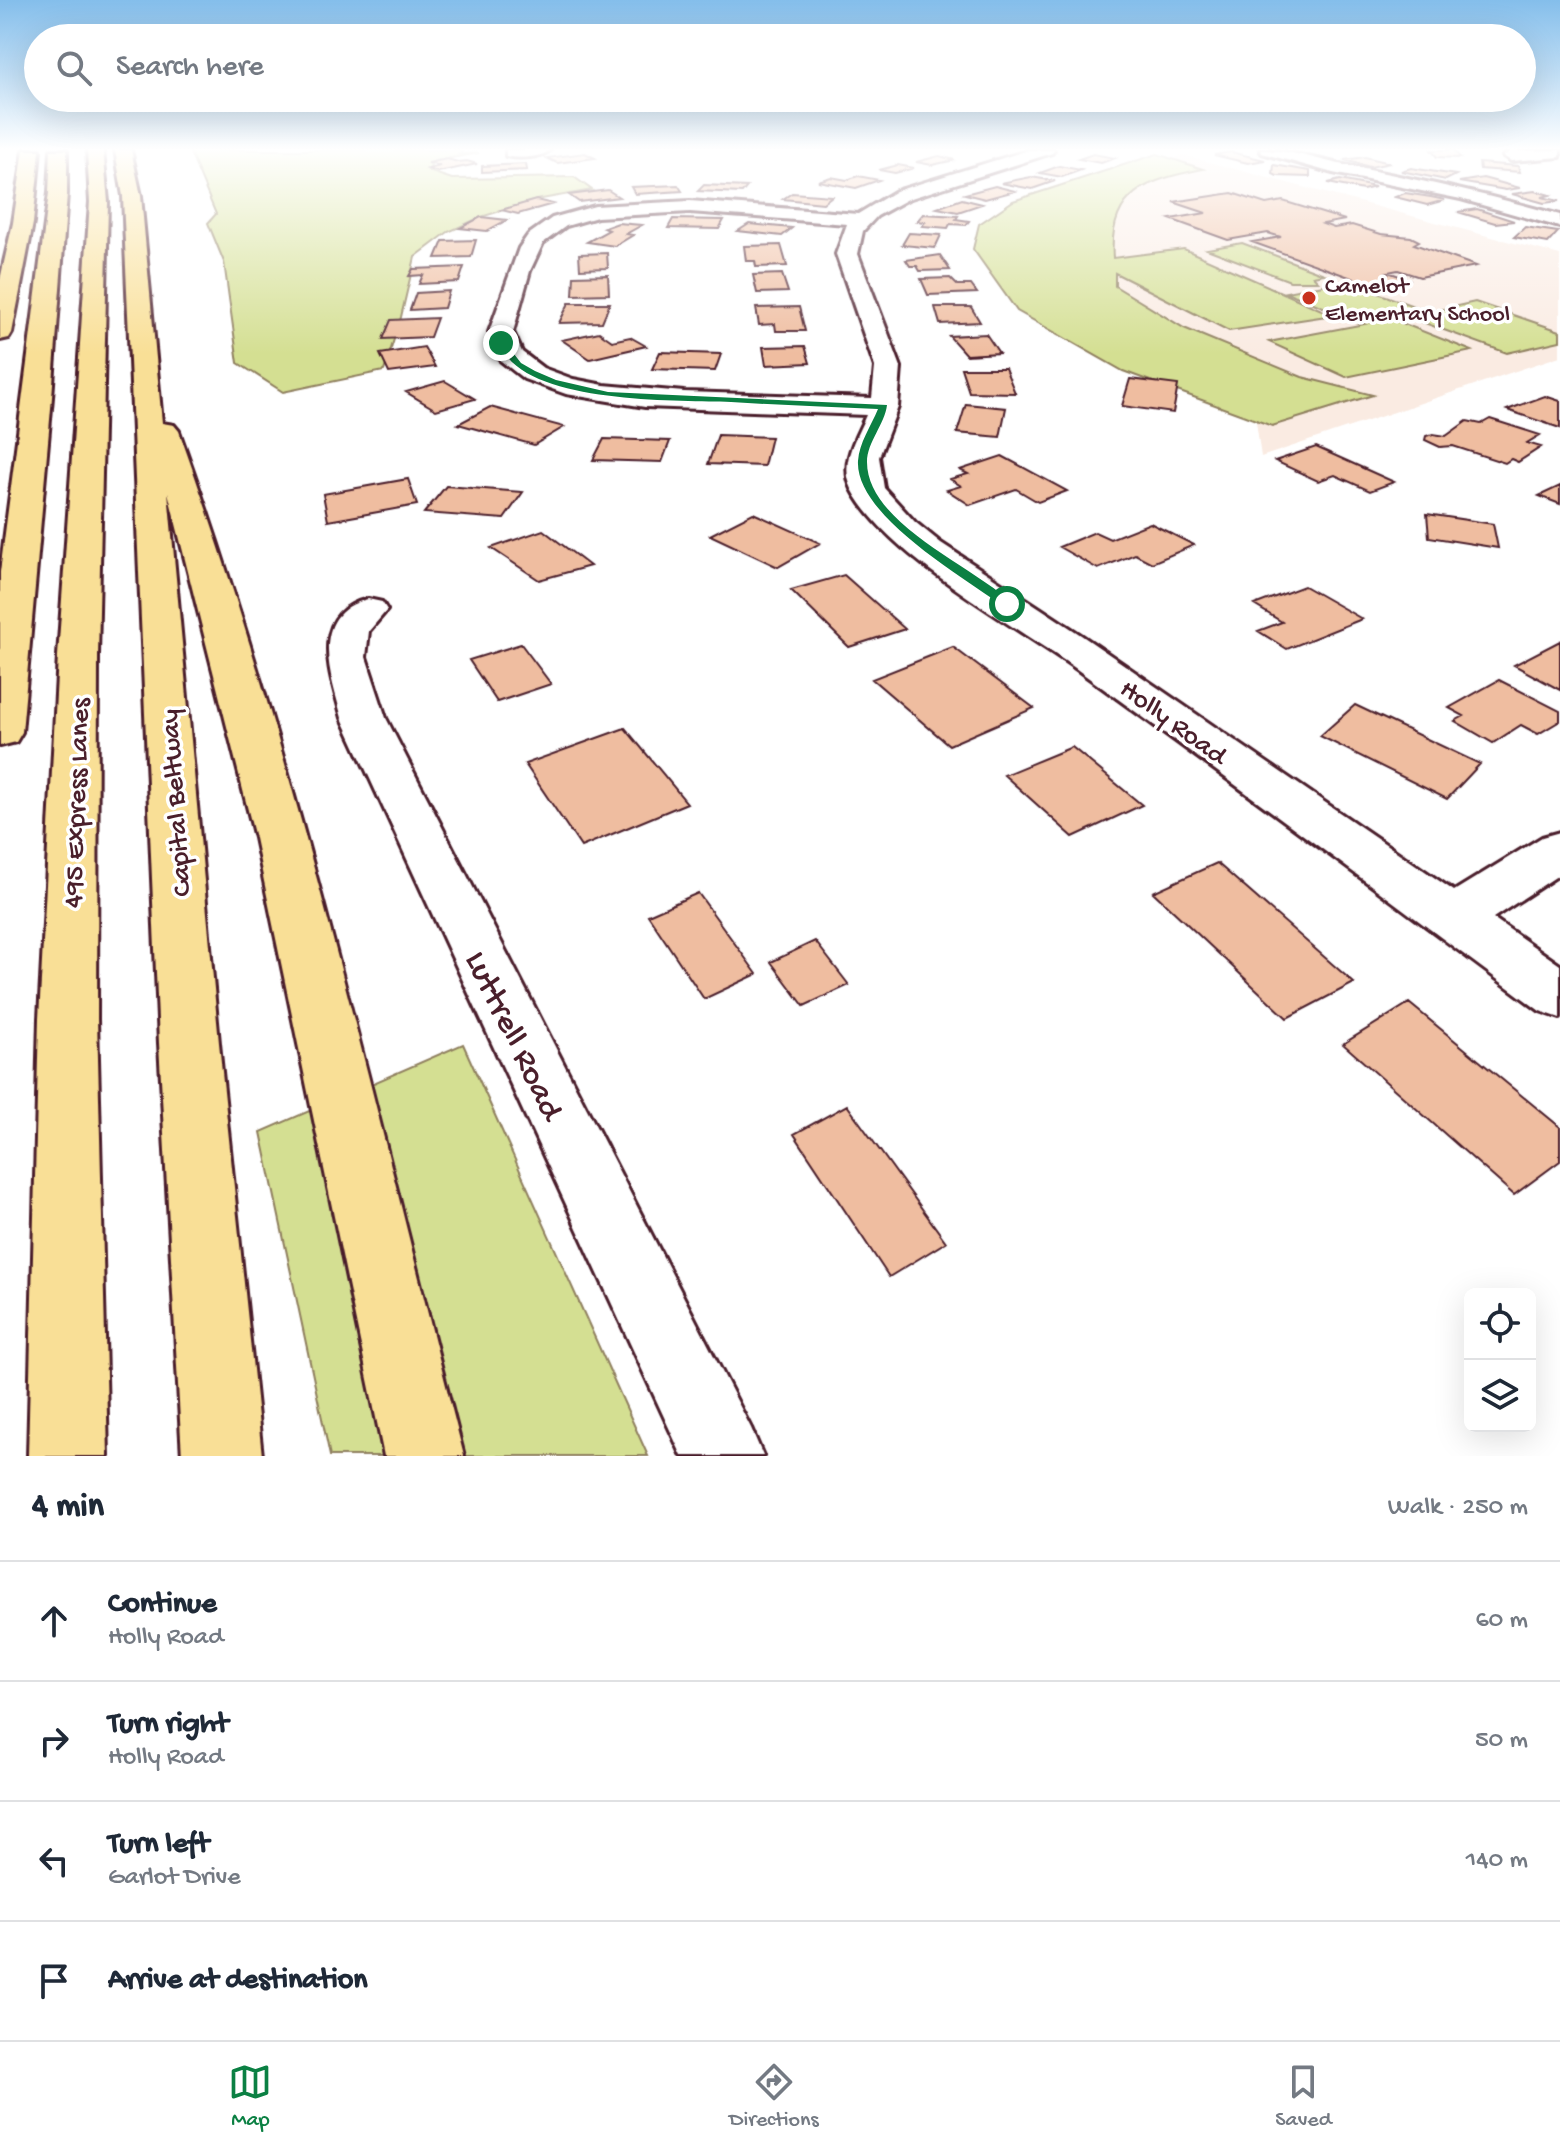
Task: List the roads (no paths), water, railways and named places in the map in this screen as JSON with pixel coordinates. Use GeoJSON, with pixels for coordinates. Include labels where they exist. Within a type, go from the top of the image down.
{"type":"FeatureCollection","features":[{"type":"Feature","properties":{"kind":"highway"},"geometry":{"type":"LineString","coordinates":[[0,333],[24,218]]}},
{"type":"Feature","properties":{"kind":"highway"},"geometry":{"type":"LineString","coordinates":[[0,732],[38,397],[53,218]]}},
{"type":"Feature","properties":{"kind":"highway","name":"495 Express Lanes"},"geometry":{"type":"LineString","coordinates":[[68,1456],[68,1019],[78,656],[98,218]]}},
{"type":"Feature","properties":{"kind":"highway","name":"Capital Beltway"},"geometry":{"type":"LineString","coordinates":[[133,218],[189,1043],[222,1456]]}},
{"type":"Feature","properties":{"kind":"highway"},"geometry":{"type":"LineString","coordinates":[[144,374],[197,529],[280,838],[424,1456]]}},
{"type":"Feature","properties":{"kind":"street"},"geometry":{"type":"LineString","coordinates":[[582,218],[543,232],[529,249],[501,332],[501,343],[518,364],[566,385],[608,394],[884,407]]}},
{"type":"Feature","properties":{"kind":"street"},"geometry":{"type":"LineString","coordinates":[[840,218],[864,218]]}},
{"type":"Feature","properties":{"kind":"street","name":"Holly Road"},"geometry":{"type":"LineString","coordinates":[[861,220],[853,230],[847,254],[888,367],[889,386],[884,407],[864,450],[862,465],[869,492],[893,522],[1560,995]]}},
{"type":"Feature","properties":{"kind":"street","name":"Luttrell Road"},"geometry":{"type":"LineString","coordinates":[[368,610],[350,628],[346,657],[364,718],[723,1456]]}},
{"type":"Feature","properties":{"kind":"street"},"geometry":{"type":"LineString","coordinates":[[1453,918],[1560,850]]}},
{"type":"Feature","properties":{"kind":"place","name":"Camelot Elementary School"},"geometry":{"type":"Point","coordinates":[1309,298]}}]}
